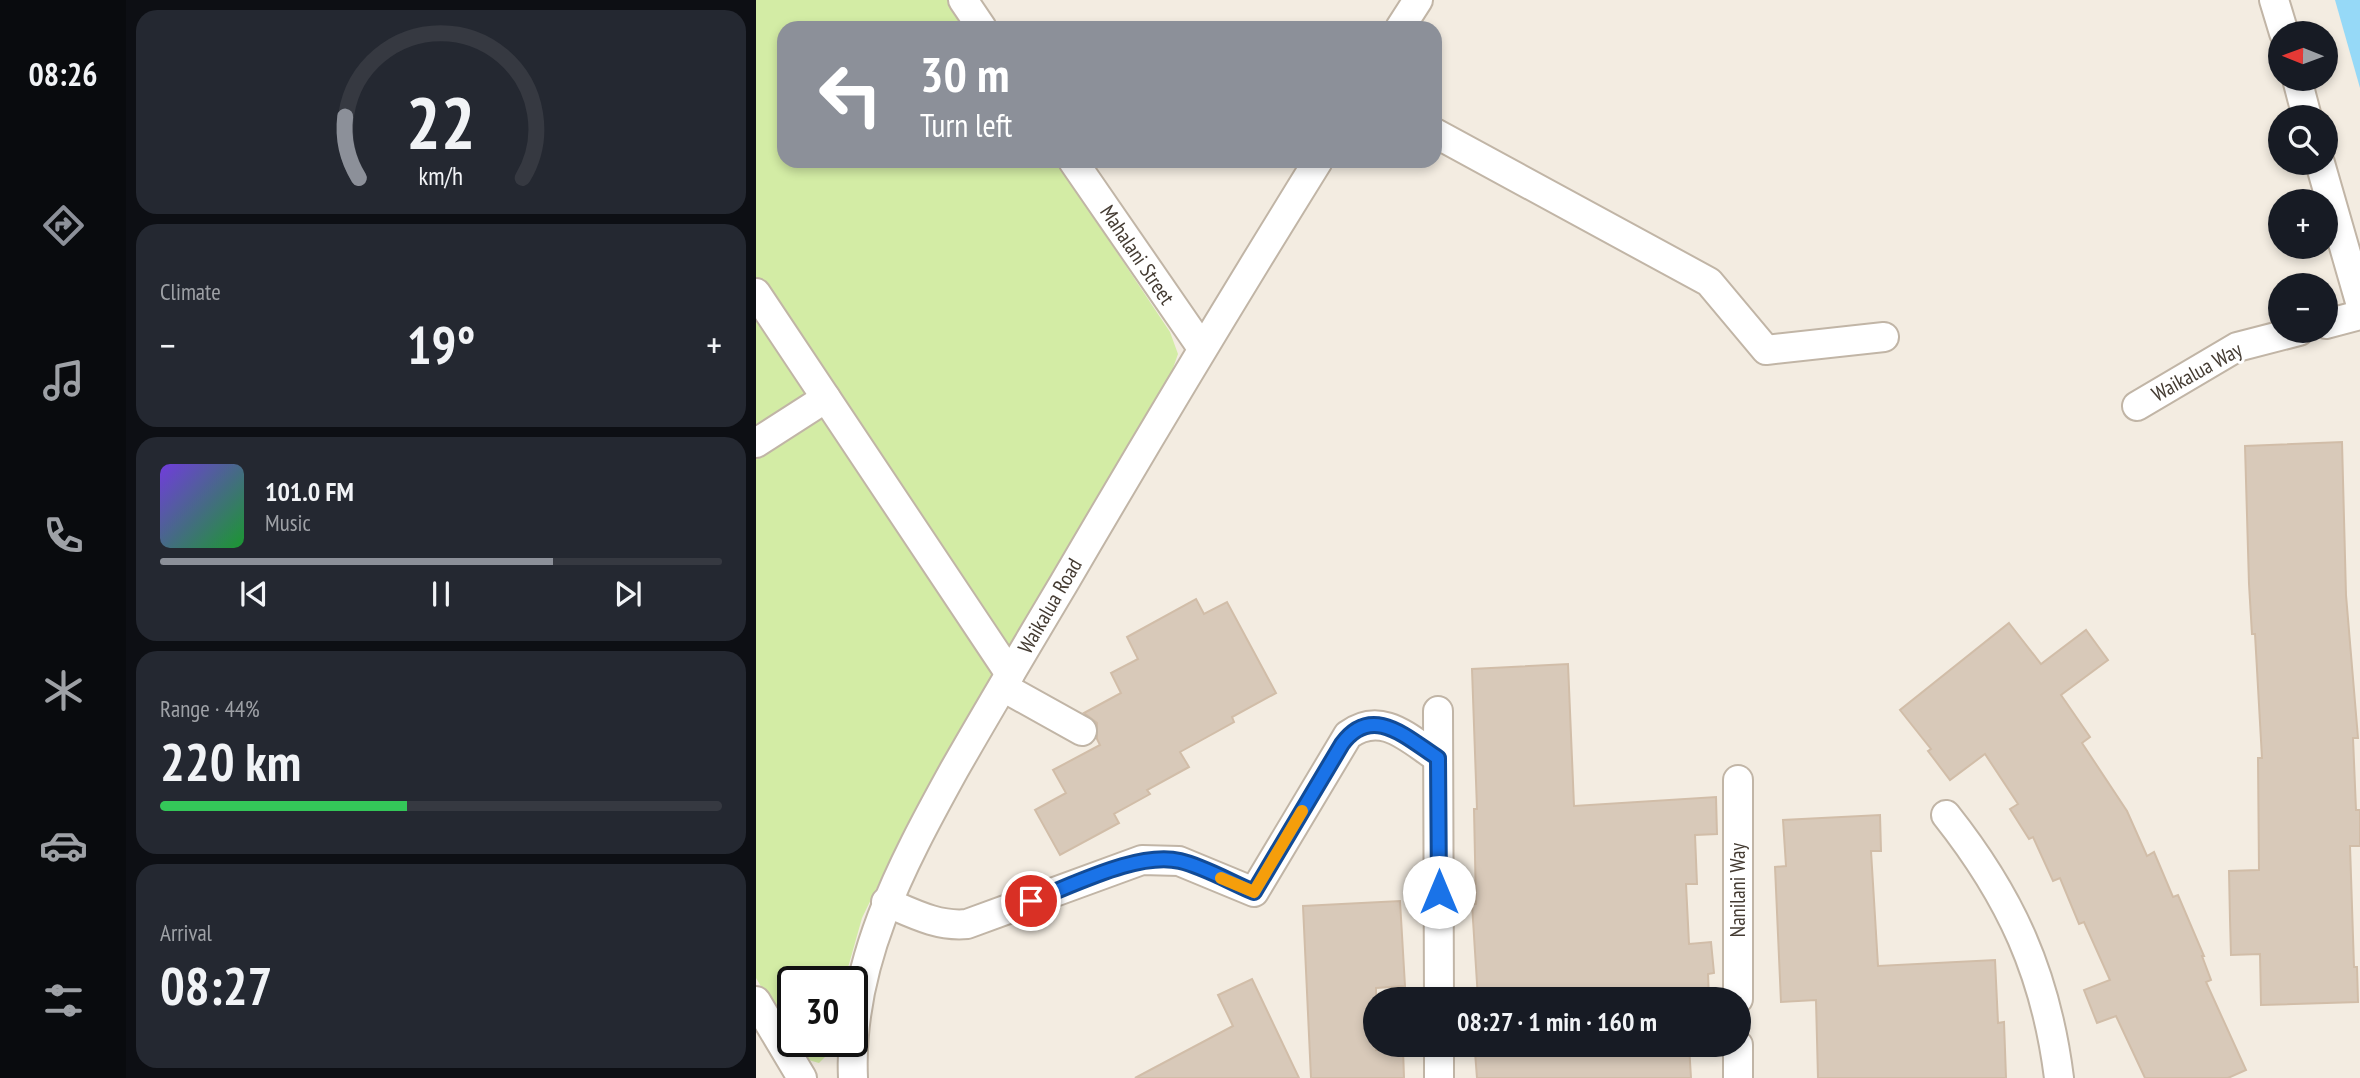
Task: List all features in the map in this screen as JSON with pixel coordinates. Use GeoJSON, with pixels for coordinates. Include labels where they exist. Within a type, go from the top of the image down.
{"type":"FeatureCollection","features":[{"type":"Feature","properties":{"kind":"street"},"geometry":{"type":"LineString","coordinates":[[963,0],[977,21]]}},
{"type":"Feature","properties":{"kind":"street"},"geometry":{"type":"LineString","coordinates":[[1405,21],[1418,0]]}},
{"type":"Feature","properties":{"kind":"street"},"geometry":{"type":"LineString","coordinates":[[2274,0],[2280,21]]}},
{"type":"Feature","properties":{"kind":"street"},"geometry":{"type":"LineString","coordinates":[[1442,137],[1709,282],[1766,350],[1884,337]]}},
{"type":"Feature","properties":{"kind":"street","name":"Mahalani Street"},"geometry":{"type":"LineString","coordinates":[[1078,168],[1202,348]]}},
{"type":"Feature","properties":{"kind":"street","name":"Waikalua Road"},"geometry":{"type":"LineString","coordinates":[[853,1078],[855,1026],[861,984],[886,902],[944,789],[1202,348],[1314,168]]}},
{"type":"Feature","properties":{"kind":"street"},"geometry":{"type":"LineString","coordinates":[[2323,175],[2360,302]]}},
{"type":"Feature","properties":{"kind":"street"},"geometry":{"type":"LineString","coordinates":[[756,293],[1007,681],[1082,731]]}},
{"type":"Feature","properties":{"kind":"street"},"geometry":{"type":"LineString","coordinates":[[2338,321],[2360,315]]}},
{"type":"Feature","properties":{"kind":"street","name":"Waikalua Way"},"geometry":{"type":"LineString","coordinates":[[2137,406],[2237,346],[2268,338]]}},
{"type":"Feature","properties":{"kind":"street"},"geometry":{"type":"LineString","coordinates":[[756,443],[826,398]]}},
{"type":"Feature","properties":{"kind":"street"},"geometry":{"type":"LineString","coordinates":[[1438,711],[1439,987]]}},
{"type":"Feature","properties":{"kind":"street"},"geometry":{"type":"LineString","coordinates":[[886,902],[945,924],[967,924],[1125,865],[1160,859],[1196,866],[1254,892],[1348,735],[1368,724],[1379,724],[1398,732],[1438,758]]}},
{"type":"Feature","properties":{"kind":"street","name":"Nanilani Way"},"geometry":{"type":"LineString","coordinates":[[1738,780],[1738,987]]}},
{"type":"Feature","properties":{"kind":"street"},"geometry":{"type":"LineString","coordinates":[[1946,815],[1998,887],[2018,926],[2035,966],[2048,1009],[2059,1078]]}},
{"type":"Feature","properties":{"kind":"street"},"geometry":{"type":"LineString","coordinates":[[756,1001],[802,1078]]}},
{"type":"Feature","properties":{"kind":"street"},"geometry":{"type":"LineString","coordinates":[[1439,1057],[1439,1078]]}},
{"type":"Feature","properties":{"kind":"street"},"geometry":{"type":"LineString","coordinates":[[1738,1057],[1738,1078]]}},
{"type":"Feature","properties":{"kind":"green space"},"geometry":{"type":"Polygon","coordinates":[[[756,0],[949,0],[963,21],[777,21],[777,168],[1061,168],[1170,332],[1178,354],[1171,374],[896,848],[862,918],[848,966],[777,966],[777,1014],[756,978],[756,0]]]}},
{"type":"Feature","properties":{"kind":"green space"},"geometry":{"type":"Polygon","coordinates":[[[804,1057],[825,1057],[819,1063],[804,1057]]]}},
{"type":"Feature","properties":{"kind":"water"},"geometry":{"type":"Polygon","coordinates":[[[2335,0],[2360,0],[2360,88],[2335,0]]]}},
{"type":"Feature","properties":{"kind":"building"},"geometry":{"type":"Polygon","coordinates":[[[2342,442],[2346,595],[2358,738],[2353,738],[2356,810],[2360,810],[2360,846],[2350,846],[2354,967],[2357,967],[2358,1002],[2261,1005],[2260,954],[2231,955],[2229,871],[2259,870],[2258,758],[2262,758],[2255,634],[2252,634],[2249,584],[2245,446],[2342,442]]]}},
{"type":"Feature","properties":{"kind":"building"},"geometry":{"type":"Polygon","coordinates":[[[1196,599],[1204,614],[1227,602],[1276,693],[1232,717],[1234,722],[1180,752],[1189,767],[1147,790],[1150,794],[1114,814],[1119,823],[1060,855],[1035,810],[1066,793],[1053,770],[1100,745],[1097,739],[1097,723],[1084,713],[1121,693],[1111,673],[1138,659],[1127,637],[1196,599]]]}},
{"type":"Feature","properties":{"kind":"building"},"geometry":{"type":"Polygon","coordinates":[[[2009,623],[2041,664],[2086,630],[2108,660],[2061,695],[2090,737],[2082,743],[2127,811],[2147,856],[2154,852],[2173,897],[2178,895],[2204,956],[2211,980],[2206,982],[2246,1070],[2228,1078],[2145,1078],[2116,1016],[2097,1023],[2084,990],[2110,980],[2084,922],[2079,924],[2060,878],[2053,881],[2033,837],[2029,839],[2010,809],[2018,804],[1985,754],[1950,780],[1928,751],[1931,749],[1900,710],[2009,623]]]}},
{"type":"Feature","properties":{"kind":"building"},"geometry":{"type":"Polygon","coordinates":[[[1568,664],[1574,806],[1716,797],[1717,834],[1695,835],[1697,884],[1686,884],[1689,944],[1711,942],[1714,973],[1708,974],[1709,987],[1477,987],[1472,904],[1476,904],[1474,809],[1477,809],[1472,669],[1568,664]]]}},
{"type":"Feature","properties":{"kind":"building"},"geometry":{"type":"Polygon","coordinates":[[[1880,815],[1881,851],[1871,851],[1878,966],[1995,960],[1998,1023],[2004,1022],[2006,1078],[1818,1078],[1816,1000],[1781,1002],[1775,867],[1786,866],[1783,820],[1880,815]]]}},
{"type":"Feature","properties":{"kind":"building"},"geometry":{"type":"Polygon","coordinates":[[[1400,901],[1405,986],[1363,987],[1363,1057],[1403,1057],[1404,1078],[1311,1078],[1303,906],[1400,901]]]}},
{"type":"Feature","properties":{"kind":"building"},"geometry":{"type":"Polygon","coordinates":[[[1252,979],[1299,1078],[1135,1078],[1233,1026],[1218,995],[1252,979]]]}},
{"type":"Feature","properties":{"kind":"building"},"geometry":{"type":"Polygon","coordinates":[[[1475,1057],[1690,1057],[1691,1078],[1477,1078],[1475,1057]]]}},
{"type":"Feature","properties":{"kind":"slow traffic"},"geometry":{"type":"LineString","coordinates":[[1221,878],[1254,892],[1302,811]]}},
{"type":"Feature","properties":{"kind":"route"},"geometry":{"type":"LineString","coordinates":[[1031,901],[1125,865],[1160,859],[1196,866],[1254,892],[1348,735],[1368,724],[1389,727],[1438,758],[1439,892]]}}]}
